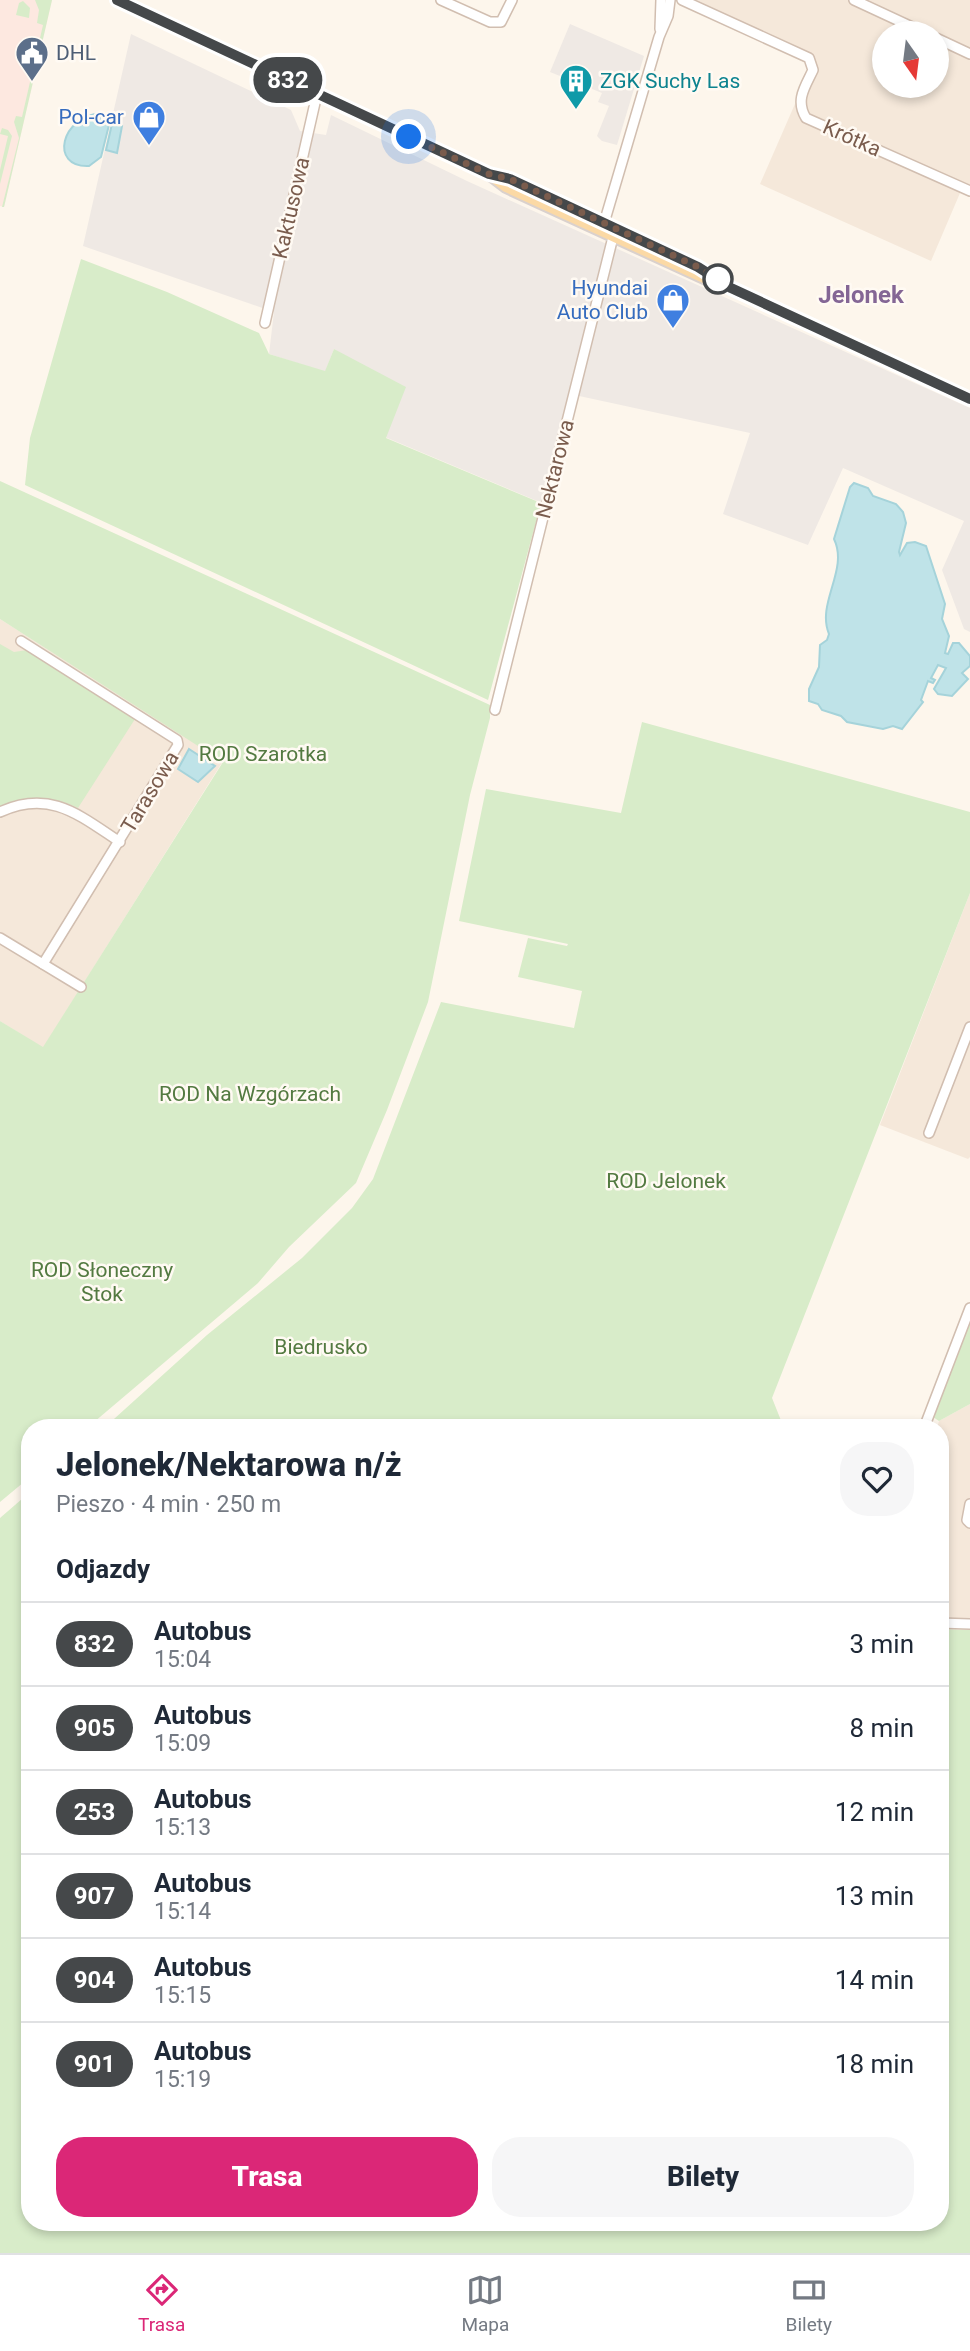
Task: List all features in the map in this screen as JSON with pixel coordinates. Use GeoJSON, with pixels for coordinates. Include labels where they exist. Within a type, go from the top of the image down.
{"type":"FeatureCollection","features":[{"type":"Feature","properties":{"kind":"main road"},"geometry":{"type":"LineString","coordinates":[[117,0],[489,174],[506,187],[603,227],[706,279],[731,288],[970,399]]}},
{"type":"Feature","properties":{"kind":"street"},"geometry":{"type":"LineString","coordinates":[[441,0],[490,22],[501,22],[512,0]]}},
{"type":"Feature","properties":{"kind":"street"},"geometry":{"type":"LineString","coordinates":[[603,227],[659,37],[668,16],[666,0]]}},
{"type":"Feature","properties":{"kind":"street","name":"Krótka"},"geometry":{"type":"LineString","coordinates":[[682,0],[809,58],[813,70],[799,99],[800,109],[806,118],[970,191]]}},
{"type":"Feature","properties":{"kind":"street"},"geometry":{"type":"LineString","coordinates":[[854,0],[899,21]]}},
{"type":"Feature","properties":{"kind":"street"},"geometry":{"type":"LineString","coordinates":[[949,44],[970,54]]}},
{"type":"Feature","properties":{"kind":"street","name":"Kaktusowa"},"geometry":{"type":"LineString","coordinates":[[265,323],[317,94]]}},
{"type":"Feature","properties":{"kind":"street","name":"Nektarowa"},"geometry":{"type":"LineString","coordinates":[[495,710],[615,233]]}},
{"type":"Feature","properties":{"kind":"street","name":"Tarasowa"},"geometry":{"type":"LineString","coordinates":[[21,641],[177,740],[177,750],[43,964]]}},
{"type":"Feature","properties":{"kind":"street"},"geometry":{"type":"LineString","coordinates":[[0,813],[14,806],[32,803],[60,806],[73,811],[120,842]]}},
{"type":"Feature","properties":{"kind":"street"},"geometry":{"type":"LineString","coordinates":[[0,938],[81,987]]}},
{"type":"Feature","properties":{"kind":"street"},"geometry":{"type":"LineString","coordinates":[[929,1133],[970,1028]]}},
{"type":"Feature","properties":{"kind":"street"},"geometry":{"type":"LineString","coordinates":[[927,1419],[970,1308]]}},
{"type":"Feature","properties":{"kind":"street"},"geometry":{"type":"LineString","coordinates":[[970,1504],[967,1520],[970,1523]]}},
{"type":"Feature","properties":{"kind":"street"},"geometry":{"type":"LineString","coordinates":[[949,1623],[970,1624]]}},
{"type":"Feature","properties":{"kind":"shaded area"},"geometry":{"type":"Polygon","coordinates":[[[0,0],[52,0],[4,207],[0,206],[0,0]]]}},
{"type":"Feature","properties":{"kind":"shaded area"},"geometry":{"type":"Polygon","coordinates":[[[689,0],[970,0],[970,188],[963,186],[931,261],[760,184],[815,58],[689,0]]]}},
{"type":"Feature","properties":{"kind":"shaded area"},"geometry":{"type":"Polygon","coordinates":[[[570,24],[644,56],[617,145],[602,141],[597,136],[609,106],[598,102],[602,93],[550,72],[570,24]]]}},
{"type":"Feature","properties":{"kind":"shaded area"},"geometry":{"type":"Polygon","coordinates":[[[131,34],[291,110],[300,131],[326,135],[331,115],[467,181],[970,408],[970,632],[964,629],[942,570],[964,521],[843,468],[808,545],[723,514],[750,433],[570,394],[542,503],[385,437],[334,349],[325,372],[269,354],[274,312],[83,246],[131,34]]]}},
{"type":"Feature","properties":{"kind":"shaded area"},"geometry":{"type":"Polygon","coordinates":[[[0,619],[223,761],[43,1048],[0,1021],[0,619]]]}},
{"type":"Feature","properties":{"kind":"shaded area"},"geometry":{"type":"Polygon","coordinates":[[[970,893],[970,1157],[968,1159],[880,1125],[970,893]]]}},
{"type":"Feature","properties":{"kind":"shaded area"},"geometry":{"type":"Polygon","coordinates":[[[970,1404],[970,1621],[949,1620],[949,1419],[943,1419],[970,1404]]]}},
{"type":"Feature","properties":{"kind":"green space"},"geometry":{"type":"Polygon","coordinates":[[[35,0],[52,0],[4,207],[2,207],[19,138],[14,122],[16,116],[22,117],[43,25],[37,23],[39,10],[35,0]]]}},
{"type":"Feature","properties":{"kind":"green space"},"geometry":{"type":"Polygon","coordinates":[[[23,1],[30,8],[29,18],[16,15],[19,3],[23,1]]]}},
{"type":"Feature","properties":{"kind":"green space"},"geometry":{"type":"Polygon","coordinates":[[[2,128],[8,130],[12,136],[0,184],[0,170],[8,136],[0,134],[2,128]]]}},
{"type":"Feature","properties":{"kind":"green space"},"geometry":{"type":"Polygon","coordinates":[[[81,259],[167,292],[259,333],[269,354],[325,371],[334,349],[406,387],[386,438],[541,503],[488,700],[25,485],[30,438],[81,259]]]}},
{"type":"Feature","properties":{"kind":"green space"},"geometry":{"type":"Polygon","coordinates":[[[0,481],[490,705],[490,718],[470,795],[428,1002],[356,1183],[289,1247],[258,1283],[98,1419],[21,1419],[21,1484],[0,1502],[0,1021],[43,1047],[223,762],[0,619],[0,481]]]}},
{"type":"Feature","properties":{"kind":"green space"},"geometry":{"type":"Polygon","coordinates":[[[0,644],[14,652],[27,650],[135,719],[78,808],[58,801],[39,799],[0,806],[0,644]]]}},
{"type":"Feature","properties":{"kind":"green space","name":"ROD Jelonek"},"geometry":{"type":"Polygon","coordinates":[[[642,722],[970,812],[970,893],[772,1398],[780,1419],[114,1419],[207,1335],[302,1258],[352,1208],[373,1179],[441,1002],[574,1028],[582,991],[518,977],[528,938],[567,946],[568,944],[459,921],[486,789],[621,813],[642,722]]]}},
{"type":"Feature","properties":{"kind":"green space"},"geometry":{"type":"Polygon","coordinates":[[[970,1316],[970,1404],[943,1419],[933,1417],[970,1316]]]}},
{"type":"Feature","properties":{"kind":"green space"},"geometry":{"type":"Polygon","coordinates":[[[21,1500],[21,2231],[949,2231],[949,1629],[970,1630],[970,2253],[0,2253],[0,1518],[21,1500]]]}},
{"type":"Feature","properties":{"kind":"water"},"geometry":{"type":"Polygon","coordinates":[[[103,113],[111,117],[101,157],[89,166],[76,164],[68,159],[65,141],[69,131],[77,122],[88,116],[103,113]]]}},
{"type":"Feature","properties":{"kind":"water"},"geometry":{"type":"Polygon","coordinates":[[[112,124],[122,126],[117,153],[106,150],[112,124]]]}},
{"type":"Feature","properties":{"kind":"water"},"geometry":{"type":"Polygon","coordinates":[[[854,483],[868,488],[873,496],[896,504],[903,512],[906,523],[900,555],[907,543],[915,542],[926,546],[945,604],[942,619],[949,636],[945,653],[948,654],[953,643],[959,643],[970,656],[970,666],[962,673],[968,679],[952,696],[938,694],[934,689],[946,668],[938,665],[931,678],[935,680],[933,683],[928,681],[921,700],[923,702],[902,729],[893,726],[883,729],[847,722],[841,716],[822,710],[818,704],[809,701],[809,689],[819,667],[820,645],[827,640],[829,634],[826,610],[838,563],[834,539],[850,487],[854,483]]]}},
{"type":"Feature","properties":{"kind":"water"},"geometry":{"type":"Polygon","coordinates":[[[189,749],[215,766],[198,782],[178,769],[189,749]]]}},
{"type":"Feature","properties":{"kind":"bus line","name":"832"},"geometry":{"type":"LineString","coordinates":[[117,0],[489,174],[510,179],[698,267],[731,288],[970,399]]}},
{"type":"Feature","properties":{"kind":"place","name":"DHL"},"geometry":{"type":"Point","coordinates":[32,83]}},
{"type":"Feature","properties":{"kind":"place","name":"ZGK Suchy Las"},"geometry":{"type":"Point","coordinates":[576,111]}},
{"type":"Feature","properties":{"kind":"place","name":"Pol-car"},"geometry":{"type":"Point","coordinates":[149,147]}},
{"type":"Feature","properties":{"kind":"place","name":"Hyundai Auto Club"},"geometry":{"type":"Point","coordinates":[673,330]}},
{"type":"Feature","properties":{"kind":"district","name":"Jelonek"},"geometry":{"type":"Point","coordinates":[861,295]}},
{"type":"Feature","properties":{"kind":"route"},"geometry":{"type":"LineString","coordinates":[[409,137],[489,174],[510,179],[698,267],[718,279]]}},
{"type":"Feature","properties":{"kind":"park label","name":"ROD Szarotka"},"geometry":{"type":"Point","coordinates":[263,754]}},
{"type":"Feature","properties":{"kind":"park label","name":"ROD Na Wzgórzach"},"geometry":{"type":"Point","coordinates":[250,1094]}},
{"type":"Feature","properties":{"kind":"park label","name":"ROD Słoneczny Stok"},"geometry":{"type":"Point","coordinates":[102,1282]}},
{"type":"Feature","properties":{"kind":"park label","name":"Biedrusko"},"geometry":{"type":"Point","coordinates":[321,1347]}}]}
